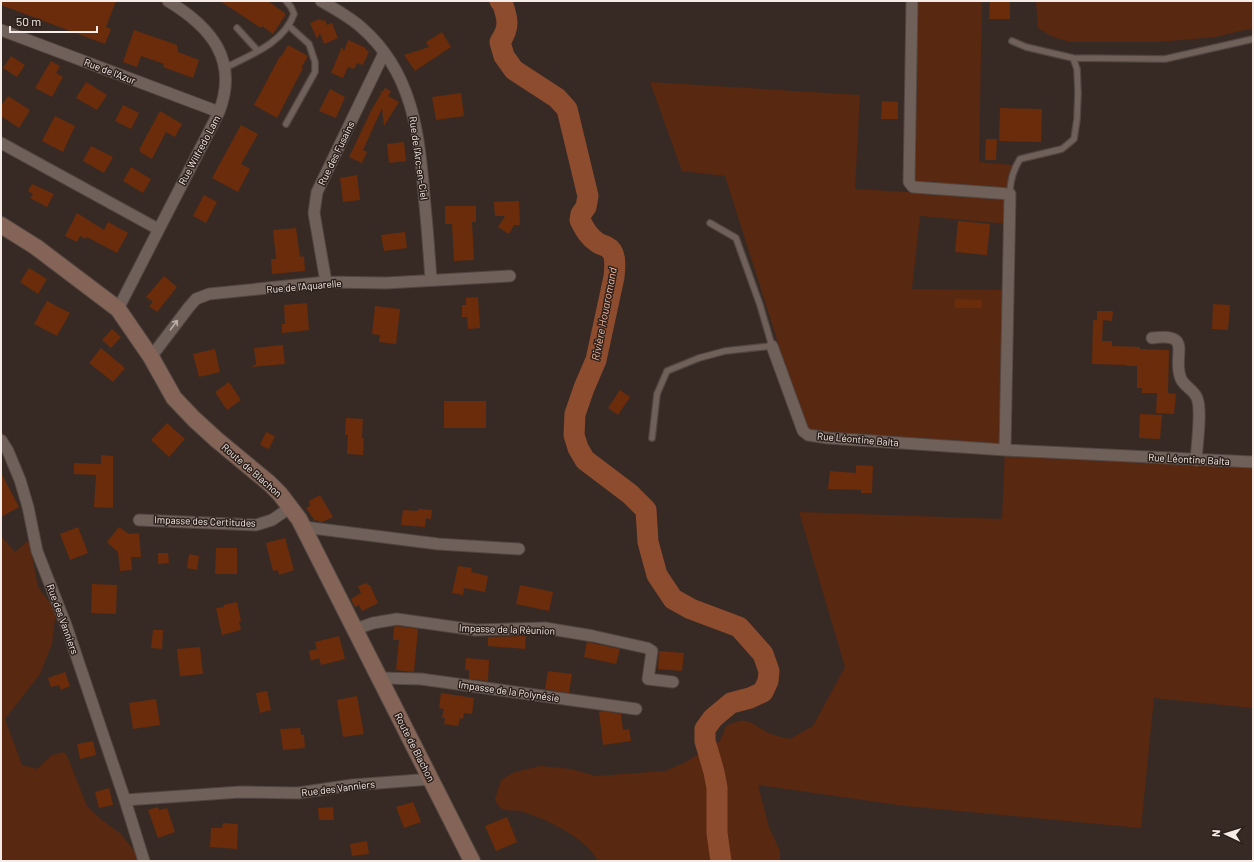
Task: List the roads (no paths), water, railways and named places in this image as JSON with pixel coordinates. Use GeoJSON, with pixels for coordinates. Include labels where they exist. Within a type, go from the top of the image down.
{"type":"FeatureCollection","features":[{"type":"Feature","properties":{"kind":"street","name":"Rue Wilfredo Lam"},"geometry":{"type":"LineString","coordinates":[[118,309],[219,112],[226,88],[225,68],[219,50],[210,37],[188,14],[168,1]]}},
{"type":"Feature","properties":{"kind":"street","name":"Rue de l'Arc-en-Ciel"},"geometry":{"type":"LineString","coordinates":[[321,1],[362,28],[395,67],[402,80],[413,114],[419,144],[431,280]]}},
{"type":"Feature","properties":{"kind":"street"},"geometry":{"type":"LineString","coordinates":[[912,1],[908,182],[913,187],[1010,194],[1005,450]]}},
{"type":"Feature","properties":{"kind":"street","name":"Rue de l'Azur"},"geometry":{"type":"LineString","coordinates":[[1,30],[219,112]]}},
{"type":"Feature","properties":{"kind":"street","name":"Rue des Fusains"},"geometry":{"type":"LineString","coordinates":[[326,282],[314,213],[317,192],[384,53]]}},
{"type":"Feature","properties":{"kind":"street"},"geometry":{"type":"LineString","coordinates":[[1,143],[158,229]]}},
{"type":"Feature","properties":{"kind":"street","name":"Route de Blachon"},"geometry":{"type":"LineString","coordinates":[[1,225],[36,247],[118,309],[151,356],[170,392],[181,405],[217,440],[269,483],[291,507],[304,527],[472,861]]}},
{"type":"Feature","properties":{"kind":"street","name":"Rue de l'Aquarelle"},"geometry":{"type":"LineString","coordinates":[[151,356],[186,310],[202,296],[220,292],[260,290],[326,282],[386,283],[510,276]]}},
{"type":"Feature","properties":{"kind":"street"},"geometry":{"type":"LineString","coordinates":[[1152,338],[1170,337],[1176,339],[1178,343],[1181,379],[1193,391],[1198,402],[1196,460]]}},
{"type":"Feature","properties":{"kind":"street","name":"Rue Léontine Balta"},"geometry":{"type":"LineString","coordinates":[[772,346],[803,431],[808,435],[828,438],[1005,450],[1253,462]]}},
{"type":"Feature","properties":{"kind":"street","name":"Rue des Vanniers"},"geometry":{"type":"LineString","coordinates":[[1,440],[8,451],[20,480],[28,507],[37,551],[66,626],[144,861]]}},
{"type":"Feature","properties":{"kind":"street","name":"Impasse des Certitudes"},"geometry":{"type":"LineString","coordinates":[[139,520],[256,525],[272,520],[291,507]]}},
{"type":"Feature","properties":{"kind":"street"},"geometry":{"type":"LineString","coordinates":[[304,527],[438,544],[519,550]]}},
{"type":"Feature","properties":{"kind":"street","name":"Impasse de la Réunion"},"geometry":{"type":"LineString","coordinates":[[356,629],[373,623],[397,619],[475,630],[545,628],[593,636],[647,648],[652,651],[648,680],[673,682]]}},
{"type":"Feature","properties":{"kind":"street","name":"Impasse de la Polynésie"},"geometry":{"type":"LineString","coordinates":[[381,678],[421,679],[636,709]]}},
{"type":"Feature","properties":{"kind":"street","name":"Rue des Vanniers"},"geometry":{"type":"LineString","coordinates":[[125,800],[240,792],[298,793],[352,785],[432,779]]}},
{"type":"Feature","properties":{"kind":"lane"},"geometry":{"type":"LineString","coordinates":[[225,68],[258,51],[281,35],[289,26],[294,14],[286,1]]}},
{"type":"Feature","properties":{"kind":"lane"},"geometry":{"type":"LineString","coordinates":[[286,124],[315,72],[315,62],[309,44],[289,26]]}},
{"type":"Feature","properties":{"kind":"lane"},"geometry":{"type":"LineString","coordinates":[[237,28],[258,51]]}},
{"type":"Feature","properties":{"kind":"lane"},"geometry":{"type":"LineString","coordinates":[[1012,41],[1026,47],[1073,58],[1164,59],[1253,39]]}},
{"type":"Feature","properties":{"kind":"lane"},"geometry":{"type":"LineString","coordinates":[[1010,194],[1010,184],[1014,169],[1020,159],[1062,149],[1074,139],[1077,120],[1078,93],[1077,69],[1073,58]]}},
{"type":"Feature","properties":{"kind":"lane"},"geometry":{"type":"LineString","coordinates":[[652,438],[657,394],[667,371],[699,358],[725,351],[772,346],[760,305],[736,238],[710,224]]}},
{"type":"Feature","properties":{"kind":"waterway","name":"Rivière Houaromand"},"geometry":{"type":"LineString","coordinates":[[500,1],[502,2],[507,18],[507,27],[500,42],[504,56],[514,70],[557,98],[567,109],[588,196],[586,207],[581,214],[580,220],[592,238],[610,249],[615,260],[614,277],[596,360],[575,414],[574,435],[578,448],[585,460],[630,494],[646,510],[648,542],[657,575],[673,599],[691,609],[739,627],[763,654],[769,671],[768,681],[763,692],[750,698],[731,703],[713,718],[705,729],[705,741],[717,788],[717,833],[721,861]]}}]}
